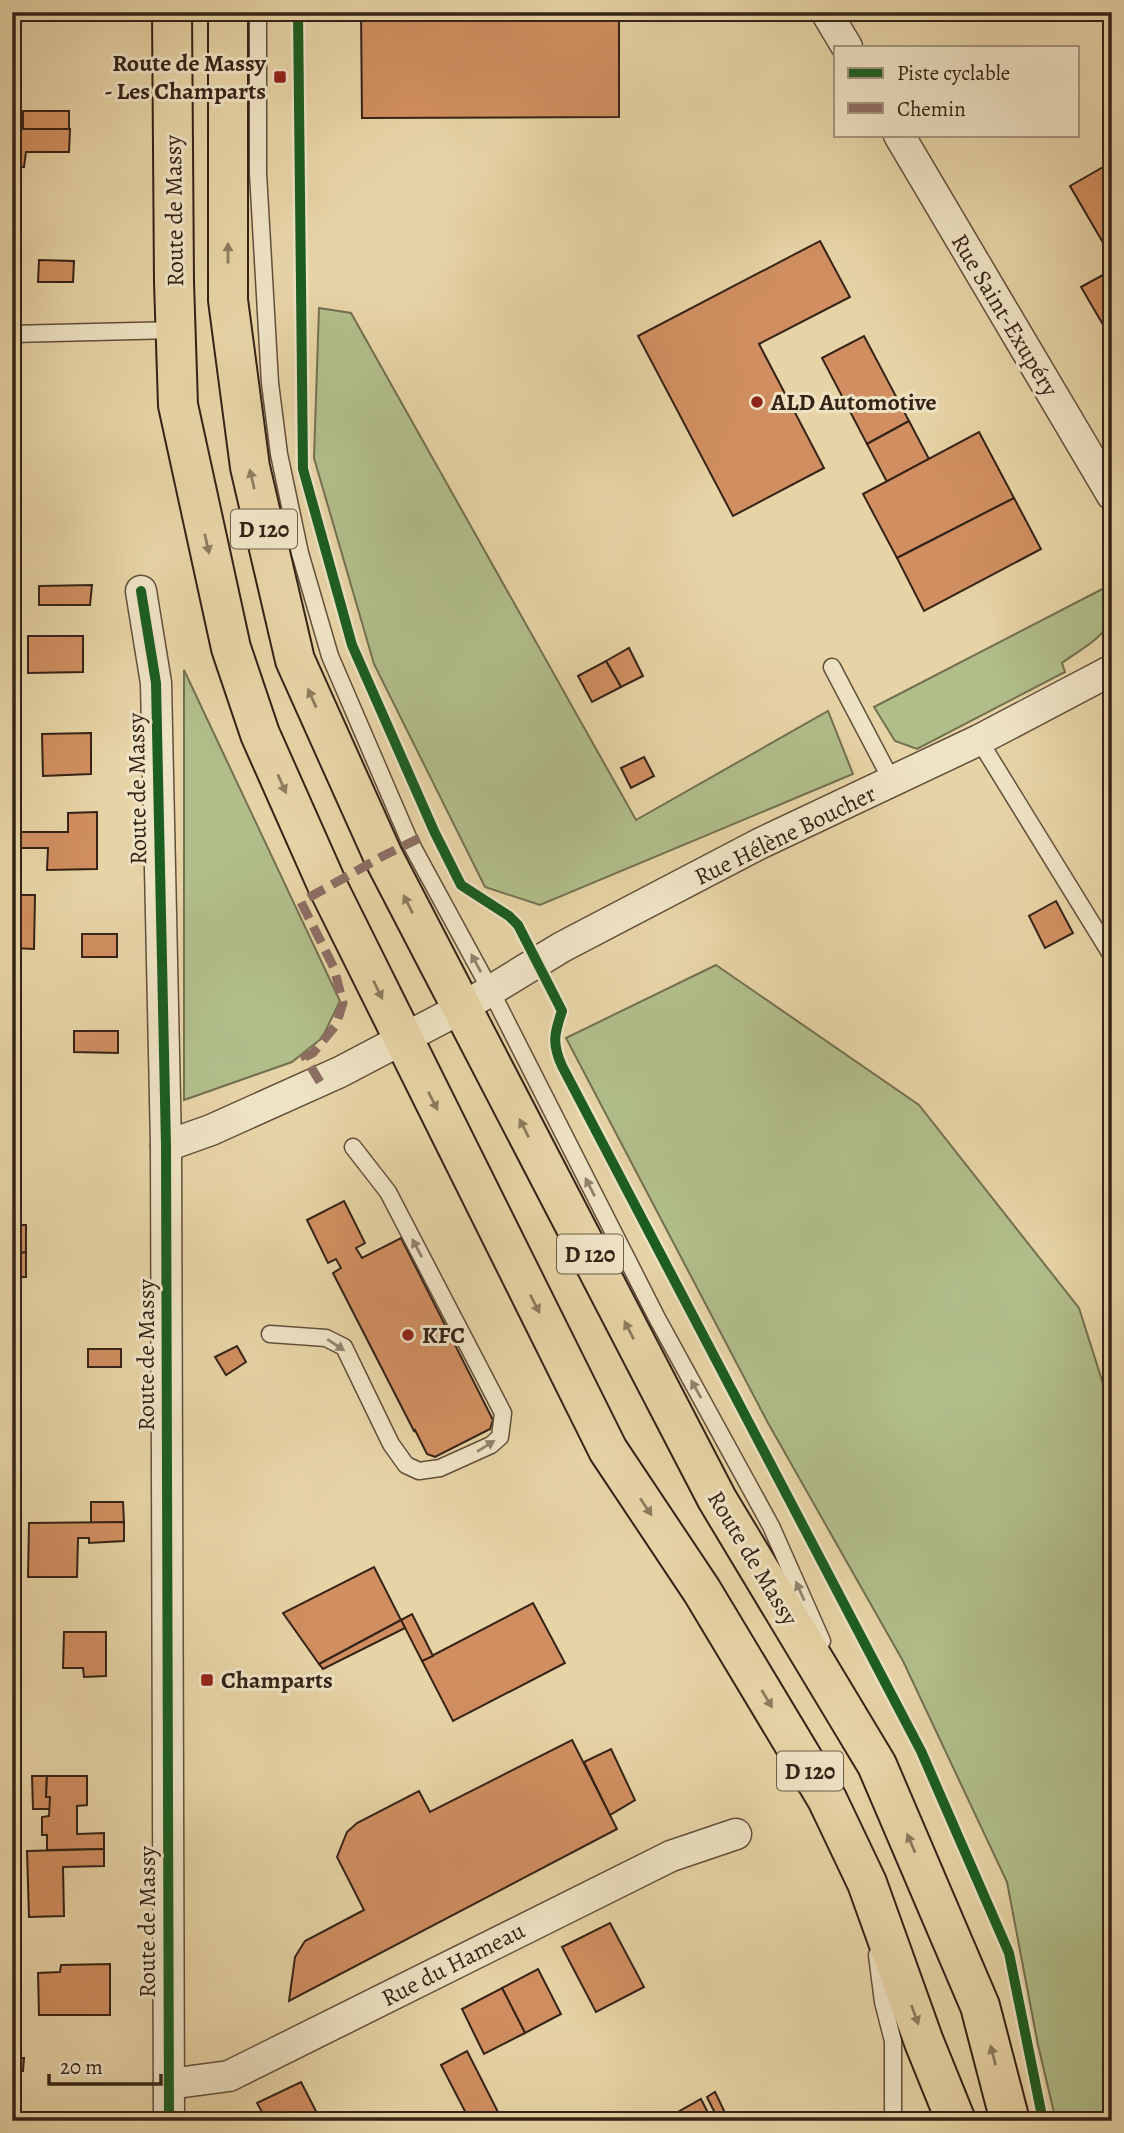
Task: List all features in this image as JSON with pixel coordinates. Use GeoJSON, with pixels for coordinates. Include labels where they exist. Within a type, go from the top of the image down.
{"type":"FeatureCollection","features":[{"type":"Feature","properties":{"kind":"main road","name":"Route de Massy"},"geometry":{"type":"LineString","coordinates":[[172,12],[178,405],[231,648],[260,734],[328,887],[402,1040],[608,1450],[702,1591],[827,1799],[867,1883],[924,2042],[956,2121]]}},
{"type":"Feature","properties":{"kind":"main road","name":"Route de Massy"},"geometry":{"type":"LineString","coordinates":[[229,12],[228,300],[253,480],[295,660],[383,856],[477,1000],[717,1499],[877,1765],[980,2006],[1010,2121]]}},
{"type":"Feature","properties":{"kind":"street"},"geometry":{"type":"LineString","coordinates":[[826,12],[846,46]]}},
{"type":"Feature","properties":{"kind":"street","name":"Rue Saint-Exupéry"},"geometry":{"type":"LineString","coordinates":[[900,136],[1112,495]]}},
{"type":"Feature","properties":{"kind":"street","name":"Route de Massy"},"geometry":{"type":"LineString","coordinates":[[141,591],[156,683],[166,1146],[169,2121]]}},
{"type":"Feature","properties":{"kind":"street","name":"Rue Hélène Boucher"},"geometry":{"type":"LineString","coordinates":[[477,1000],[537,961],[747,851],[893,783],[1112,670]]}},
{"type":"Feature","properties":{"kind":"street"},"geometry":{"type":"LineString","coordinates":[[166,1146],[211,1130],[320,1082],[477,1000]]}},
{"type":"Feature","properties":{"kind":"street","name":"Rue du Hameau"},"geometry":{"type":"LineString","coordinates":[[169,2084],[229,2076],[671,1856],[736,1834]]}},
{"type":"Feature","properties":{"kind":"lane"},"geometry":{"type":"LineString","coordinates":[[258,12],[258,173],[270,383],[279,454],[300,553],[330,656],[477,1000]]}},
{"type":"Feature","properties":{"kind":"lane"},"geometry":{"type":"LineString","coordinates":[[12,334],[176,330]]}},
{"type":"Feature","properties":{"kind":"lane"},"geometry":{"type":"LineString","coordinates":[[832,667],[893,783]]}},
{"type":"Feature","properties":{"kind":"lane"},"geometry":{"type":"LineString","coordinates":[[979,740],[1112,956]]}},
{"type":"Feature","properties":{"kind":"lane"},"geometry":{"type":"LineString","coordinates":[[270,1334],[326,1338],[344,1347],[391,1444],[406,1465],[419,1471],[440,1468],[491,1445],[500,1437],[503,1413],[388,1192],[353,1147]]}},
{"type":"Feature","properties":{"kind":"lane"},"geometry":{"type":"LineString","coordinates":[[867,1883],[883,2002],[893,2041],[893,2121]]}},
{"type":"Feature","properties":{"kind":"green space"},"geometry":{"type":"Polygon","coordinates":[[[319,308],[351,313],[636,820],[828,711],[853,774],[540,905],[485,887],[374,664],[314,458],[319,308]]]}},
{"type":"Feature","properties":{"kind":"green space"},"geometry":{"type":"Polygon","coordinates":[[[1112,584],[1112,610],[1108,625],[1090,644],[1062,663],[1065,672],[917,749],[895,741],[874,707],[1112,584]]]}},
{"type":"Feature","properties":{"kind":"green space"},"geometry":{"type":"Polygon","coordinates":[[[184,670],[340,1001],[322,1038],[292,1062],[184,1100],[184,670]]]}},
{"type":"Feature","properties":{"kind":"green space"},"geometry":{"type":"Polygon","coordinates":[[[716,965],[919,1105],[1079,1308],[1112,1412],[1112,2121],[1056,2121],[1038,2045],[1007,1882],[903,1661],[768,1423],[566,1038],[716,965]]]}},
{"type":"Feature","properties":{"kind":"building"},"geometry":{"type":"Polygon","coordinates":[[[361,12],[619,12],[619,117],[362,118],[361,12]]]}},
{"type":"Feature","properties":{"kind":"building"},"geometry":{"type":"Polygon","coordinates":[[[23,111],[69,111],[69,129],[23,129],[23,111]]]}},
{"type":"Feature","properties":{"kind":"building"},"geometry":{"type":"Polygon","coordinates":[[[12,129],[70,129],[69,152],[26,152],[24,167],[12,167],[12,129]]]}},
{"type":"Feature","properties":{"kind":"building"},"geometry":{"type":"Polygon","coordinates":[[[1112,162],[1112,258],[1070,186],[1112,162]]]}},
{"type":"Feature","properties":{"kind":"building"},"geometry":{"type":"Polygon","coordinates":[[[820,241],[850,297],[759,344],[824,468],[733,516],[638,336],[820,241]]]}},
{"type":"Feature","properties":{"kind":"building"},"geometry":{"type":"Polygon","coordinates":[[[39,260],[74,261],[73,282],[38,282],[39,260]]]}},
{"type":"Feature","properties":{"kind":"building"},"geometry":{"type":"Polygon","coordinates":[[[1112,270],[1112,340],[1081,287],[1112,270]]]}},
{"type":"Feature","properties":{"kind":"building"},"geometry":{"type":"Polygon","coordinates":[[[864,336],[909,421],[867,444],[822,358],[864,336]]]}},
{"type":"Feature","properties":{"kind":"building"},"geometry":{"type":"Polygon","coordinates":[[[909,421],[929,459],[887,482],[867,444],[909,421]]]}},
{"type":"Feature","properties":{"kind":"building"},"geometry":{"type":"Polygon","coordinates":[[[979,432],[1014,498],[897,558],[863,494],[979,432]]]}},
{"type":"Feature","properties":{"kind":"building"},"geometry":{"type":"Polygon","coordinates":[[[1014,498],[1041,549],[924,611],[897,558],[1014,498]]]}},
{"type":"Feature","properties":{"kind":"building"},"geometry":{"type":"Polygon","coordinates":[[[92,585],[90,605],[39,605],[39,586],[92,585]]]}},
{"type":"Feature","properties":{"kind":"building"},"geometry":{"type":"Polygon","coordinates":[[[28,636],[83,636],[83,672],[28,673],[28,636]]]}},
{"type":"Feature","properties":{"kind":"building"},"geometry":{"type":"Polygon","coordinates":[[[629,648],[643,676],[621,687],[606,661],[629,648]]]}},
{"type":"Feature","properties":{"kind":"building"},"geometry":{"type":"Polygon","coordinates":[[[606,661],[621,687],[592,702],[578,676],[606,661]]]}},
{"type":"Feature","properties":{"kind":"building"},"geometry":{"type":"Polygon","coordinates":[[[91,733],[91,774],[43,776],[42,734],[91,733]]]}},
{"type":"Feature","properties":{"kind":"building"},"geometry":{"type":"Polygon","coordinates":[[[644,757],[654,776],[631,788],[621,768],[644,757]]]}},
{"type":"Feature","properties":{"kind":"building"},"geometry":{"type":"Polygon","coordinates":[[[97,812],[97,869],[47,870],[48,848],[12,848],[12,832],[68,832],[68,813],[97,812]]]}},
{"type":"Feature","properties":{"kind":"building"},"geometry":{"type":"Polygon","coordinates":[[[12,895],[35,895],[34,949],[12,948],[12,895]]]}},
{"type":"Feature","properties":{"kind":"building"},"geometry":{"type":"Polygon","coordinates":[[[1056,901],[1073,933],[1045,948],[1029,916],[1056,901]]]}},
{"type":"Feature","properties":{"kind":"building"},"geometry":{"type":"Polygon","coordinates":[[[82,934],[117,934],[117,957],[82,957],[82,934]]]}},
{"type":"Feature","properties":{"kind":"building"},"geometry":{"type":"Polygon","coordinates":[[[74,1031],[118,1031],[118,1053],[74,1052],[74,1031]]]}},
{"type":"Feature","properties":{"kind":"building"},"geometry":{"type":"Polygon","coordinates":[[[12,1151],[16,1151],[17,1202],[12,1202],[12,1151]]]}},
{"type":"Feature","properties":{"kind":"building","name":"KFC"},"geometry":{"type":"Polygon","coordinates":[[[344,1201],[365,1243],[356,1248],[362,1258],[401,1238],[493,1420],[490,1429],[435,1457],[427,1454],[414,1431],[333,1273],[341,1268],[336,1259],[328,1263],[307,1220],[344,1201]]]}},
{"type":"Feature","properties":{"kind":"building"},"geometry":{"type":"Polygon","coordinates":[[[12,1225],[18,1225],[17,1253],[26,1252],[26,1277],[12,1277],[12,1225]]]}},
{"type":"Feature","properties":{"kind":"building"},"geometry":{"type":"Polygon","coordinates":[[[18,1225],[26,1225],[26,1252],[17,1253],[18,1225]]]}},
{"type":"Feature","properties":{"kind":"building"},"geometry":{"type":"Polygon","coordinates":[[[237,1346],[246,1362],[226,1375],[215,1357],[237,1346]]]}},
{"type":"Feature","properties":{"kind":"building"},"geometry":{"type":"Polygon","coordinates":[[[88,1349],[121,1349],[121,1367],[88,1367],[88,1349]]]}},
{"type":"Feature","properties":{"kind":"building"},"geometry":{"type":"Polygon","coordinates":[[[91,1502],[123,1502],[124,1522],[91,1523],[91,1502]]]}},
{"type":"Feature","properties":{"kind":"building"},"geometry":{"type":"Polygon","coordinates":[[[124,1522],[124,1541],[89,1543],[89,1538],[78,1538],[77,1577],[28,1577],[29,1523],[124,1522]]]}},
{"type":"Feature","properties":{"kind":"building"},"geometry":{"type":"Polygon","coordinates":[[[374,1567],[401,1620],[319,1664],[283,1613],[374,1567]]]}},
{"type":"Feature","properties":{"kind":"building"},"geometry":{"type":"Polygon","coordinates":[[[533,1603],[565,1663],[453,1721],[422,1661],[533,1603]]]}},
{"type":"Feature","properties":{"kind":"building"},"geometry":{"type":"Polygon","coordinates":[[[412,1614],[433,1656],[422,1661],[401,1620],[412,1614]]]}},
{"type":"Feature","properties":{"kind":"building"},"geometry":{"type":"Polygon","coordinates":[[[401,1620],[405,1628],[323,1669],[319,1664],[401,1620]]]}},
{"type":"Feature","properties":{"kind":"building"},"geometry":{"type":"Polygon","coordinates":[[[64,1632],[106,1632],[106,1676],[84,1677],[83,1668],[63,1668],[64,1632]]]}},
{"type":"Feature","properties":{"kind":"building"},"geometry":{"type":"Polygon","coordinates":[[[572,1740],[617,1829],[289,2001],[295,1957],[305,1941],[364,1910],[337,1857],[347,1832],[357,1823],[419,1791],[430,1812],[572,1740]]]}},
{"type":"Feature","properties":{"kind":"building"},"geometry":{"type":"Polygon","coordinates":[[[611,1749],[635,1800],[610,1815],[584,1762],[611,1749]]]}},
{"type":"Feature","properties":{"kind":"building"},"geometry":{"type":"Polygon","coordinates":[[[32,1776],[47,1776],[46,1797],[50,1797],[50,1809],[33,1809],[32,1776]]]}},
{"type":"Feature","properties":{"kind":"building"},"geometry":{"type":"Polygon","coordinates":[[[47,1776],[87,1776],[87,1805],[77,1806],[77,1834],[104,1833],[104,1849],[47,1850],[47,1835],[42,1835],[42,1817],[49,1816],[47,1776]]]}},
{"type":"Feature","properties":{"kind":"building"},"geometry":{"type":"Polygon","coordinates":[[[104,1849],[104,1866],[63,1867],[64,1916],[29,1917],[27,1851],[104,1849]]]}},
{"type":"Feature","properties":{"kind":"building"},"geometry":{"type":"Polygon","coordinates":[[[610,1923],[644,1987],[596,2012],[562,1947],[610,1923]]]}},
{"type":"Feature","properties":{"kind":"building"},"geometry":{"type":"Polygon","coordinates":[[[110,1964],[110,2015],[39,2015],[38,1973],[60,1972],[61,1965],[110,1964]]]}},
{"type":"Feature","properties":{"kind":"building"},"geometry":{"type":"Polygon","coordinates":[[[538,1969],[561,2014],[525,2033],[502,1988],[538,1969]]]}},
{"type":"Feature","properties":{"kind":"building"},"geometry":{"type":"Polygon","coordinates":[[[502,1988],[525,2033],[484,2054],[462,2009],[502,1988]]]}},
{"type":"Feature","properties":{"kind":"building"},"geometry":{"type":"Polygon","coordinates":[[[467,2051],[498,2112],[480,2121],[470,2121],[441,2065],[467,2051]]]}},
{"type":"Feature","properties":{"kind":"building"},"geometry":{"type":"Polygon","coordinates":[[[12,2058],[24,2058],[23,2071],[12,2071],[12,2058]]]}},
{"type":"Feature","properties":{"kind":"building"},"geometry":{"type":"Polygon","coordinates":[[[301,2082],[321,2121],[267,2121],[257,2103],[301,2082]]]}},
{"type":"Feature","properties":{"kind":"building"},"geometry":{"type":"Polygon","coordinates":[[[715,2092],[729,2121],[719,2121],[707,2097],[715,2092]]]}},
{"type":"Feature","properties":{"kind":"building"},"geometry":{"type":"Polygon","coordinates":[[[701,2099],[712,2121],[662,2121],[701,2099]]]}},
{"type":"Feature","properties":{"kind":"building"},"geometry":{"type":"Polygon","coordinates":[[[71,2116],[104,2116],[104,2121],[71,2121],[71,2116]]]}},
{"type":"Feature","properties":{"kind":"marked path"},"geometry":{"type":"LineString","coordinates":[[320,1082],[305,1057],[313,1053],[336,1025],[343,1003],[334,968],[301,902],[434,831]]}},
{"type":"Feature","properties":{"kind":"cycle path"},"geometry":{"type":"LineString","coordinates":[[298,12],[303,469],[352,645],[434,831],[461,885],[509,916],[518,925],[562,1011],[555,1039],[562,1066],[921,1751],[1009,1953],[1043,2121]]}},
{"type":"Feature","properties":{"kind":"cycle path"},"geometry":{"type":"LineString","coordinates":[[141,591],[156,683],[166,1146],[169,2121]]}},
{"type":"Feature","properties":{"kind":"place","name":"Route de Massy - Les Champarts"},"geometry":{"type":"Point","coordinates":[280,77]}},
{"type":"Feature","properties":{"kind":"place","name":"ALD Automotive"},"geometry":{"type":"Point","coordinates":[757,402]}},
{"type":"Feature","properties":{"kind":"place","name":"KFC"},"geometry":{"type":"Point","coordinates":[408,1335]}},
{"type":"Feature","properties":{"kind":"place","name":"Champarts"},"geometry":{"type":"Point","coordinates":[207,1680]}}]}
